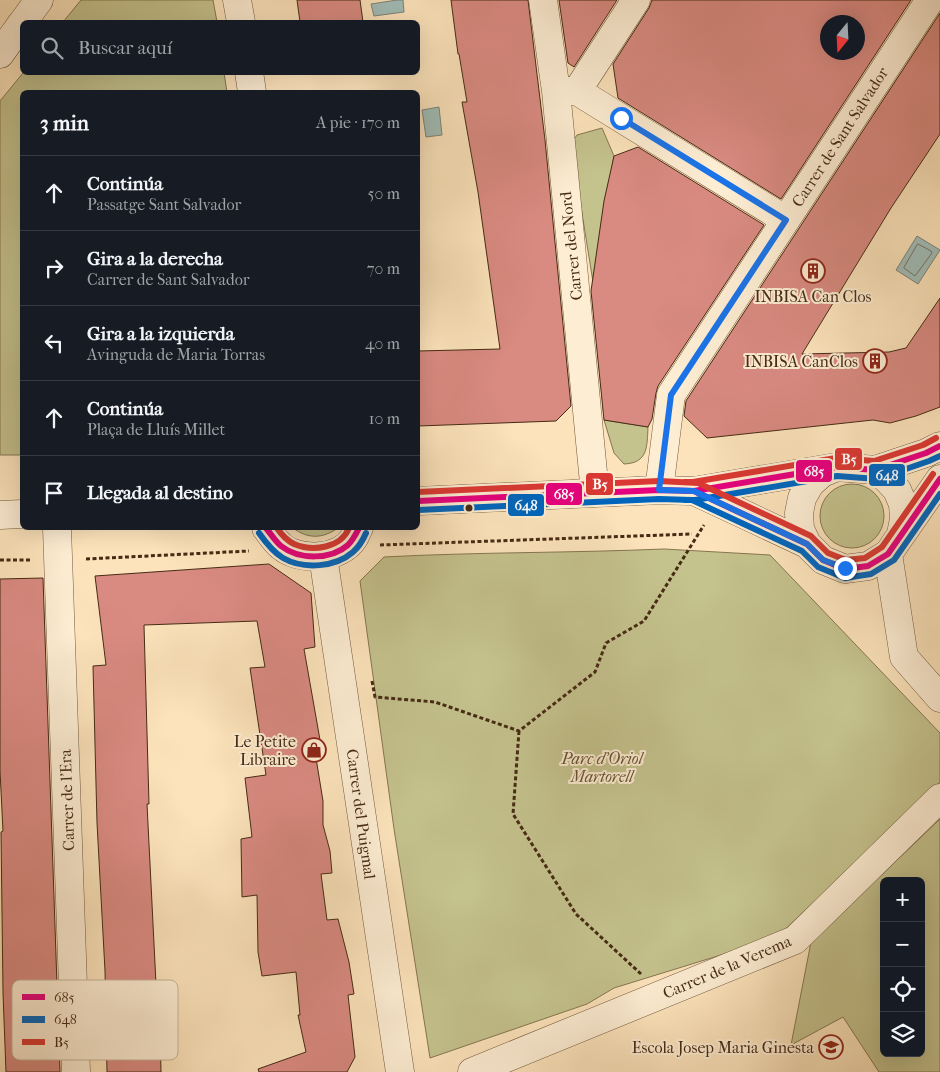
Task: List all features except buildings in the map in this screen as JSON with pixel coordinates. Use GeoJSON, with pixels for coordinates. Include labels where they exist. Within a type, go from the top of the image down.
{"type":"FeatureCollection","features":[{"type":"Feature","properties":{"kind":"street"},"geometry":{"type":"LineString","coordinates":[[25,20],[39,0]]}},
{"type":"Feature","properties":{"kind":"street"},"geometry":{"type":"LineString","coordinates":[[237,0],[241,20]]}},
{"type":"Feature","properties":{"kind":"street","name":"Carrer del Nord"},"geometry":{"type":"LineString","coordinates":[[543,0],[566,91],[595,493]]}},
{"type":"Feature","properties":{"kind":"street"},"geometry":{"type":"LineString","coordinates":[[636,0],[566,91],[786,220]]}},
{"type":"Feature","properties":{"kind":"street","name":"Carrer de Sant Salvador"},"geometry":{"type":"LineString","coordinates":[[659,490],[671,395],[930,0]]}},
{"type":"Feature","properties":{"kind":"street"},"geometry":{"type":"LineString","coordinates":[[0,54],[20,27]]}},
{"type":"Feature","properties":{"kind":"street"},"geometry":{"type":"LineString","coordinates":[[249,75],[252,90]]}},
{"type":"Feature","properties":{"kind":"street"},"geometry":{"type":"LineString","coordinates":[[420,501],[659,490],[694,491],[837,466],[875,470],[926,453],[940,446]]}},
{"type":"Feature","properties":{"kind":"street"},"geometry":{"type":"LineString","coordinates":[[807,544],[800,529],[799,513],[802,498],[810,484],[822,473],[837,466]]}},
{"type":"Feature","properties":{"kind":"street"},"geometry":{"type":"LineString","coordinates":[[875,470],[888,479],[903,504],[904,519],[895,544],[904,657],[940,698]]}},
{"type":"Feature","properties":{"kind":"street"},"geometry":{"type":"LineString","coordinates":[[694,491],[807,544],[823,560],[845,568],[868,566],[895,544],[940,479]]}},
{"type":"Feature","properties":{"kind":"street"},"geometry":{"type":"LineString","coordinates":[[0,515],[20,514]]}},
{"type":"Feature","properties":{"kind":"street","name":"Carrer de l'Era"},"geometry":{"type":"LineString","coordinates":[[57,530],[73,980]]}},
{"type":"Feature","properties":{"kind":"street"},"geometry":{"type":"LineString","coordinates":[[268,530],[281,546],[297,555],[323,556],[340,551],[354,539],[358,530]]}},
{"type":"Feature","properties":{"kind":"street","name":"Carrer del Puigmal"},"geometry":{"type":"LineString","coordinates":[[323,556],[400,1072]]}},
{"type":"Feature","properties":{"kind":"street","name":"Carrer de la Verema"},"geometry":{"type":"LineString","coordinates":[[472,1072],[795,940],[940,798]]}},
{"type":"Feature","properties":{"kind":"path"},"geometry":{"type":"LineString","coordinates":[[659,995],[646,978],[576,914],[513,814],[519,731],[595,672],[606,643],[644,621],[708,520]]}},
{"type":"Feature","properties":{"kind":"path"},"geometry":{"type":"LineString","coordinates":[[371,677],[375,697],[435,702],[519,731]]}},
{"type":"Feature","properties":{"kind":"green space"},"geometry":{"type":"Polygon","coordinates":[[[81,0],[213,0],[217,20],[65,20],[81,0]]]}},
{"type":"Feature","properties":{"kind":"green space"},"geometry":{"type":"Polygon","coordinates":[[[21,75],[224,75],[227,90],[20,90],[20,455],[0,455],[0,101],[21,75]]]}},
{"type":"Feature","properties":{"kind":"green space"},"geometry":{"type":"Polygon","coordinates":[[[602,128],[614,156],[593,282],[571,144],[577,135],[602,128]]]}},
{"type":"Feature","properties":{"kind":"green space"},"geometry":{"type":"Polygon","coordinates":[[[604,420],[648,427],[645,453],[638,461],[624,464],[614,453],[604,420]]]}},
{"type":"Feature","properties":{"kind":"green space"},"geometry":{"type":"Polygon","coordinates":[[[852,484],[870,490],[878,498],[884,516],[878,534],[870,542],[852,548],[834,542],[826,534],[820,516],[826,498],[834,490],[852,484]]]}},
{"type":"Feature","properties":{"kind":"green space"},"geometry":{"type":"Polygon","coordinates":[[[296,530],[335,530],[321,536],[310,536],[296,530]]]}},
{"type":"Feature","properties":{"kind":"green space","name":"Parc d'Oriol Martorell"},"geometry":{"type":"Polygon","coordinates":[[[664,549],[770,555],[940,733],[940,782],[776,938],[614,988],[587,1004],[430,1058],[394,829],[360,581],[384,557],[664,549]]]}},
{"type":"Feature","properties":{"kind":"green space"},"geometry":{"type":"Polygon","coordinates":[[[940,819],[940,1072],[879,1072],[843,1017],[791,1045],[811,942],[940,819]]]}},
{"type":"Feature","properties":{"kind":"water"},"geometry":{"type":"Polygon","coordinates":[[[403,0],[404,12],[374,16],[371,4],[403,0]]]}},
{"type":"Feature","properties":{"kind":"water"},"geometry":{"type":"Polygon","coordinates":[[[439,107],[442,135],[426,137],[422,110],[439,107]]]}},
{"type":"Feature","properties":{"kind":"water"},"geometry":{"type":"Polygon","coordinates":[[[917,236],[940,250],[918,284],[896,270],[917,236]]]}},
{"type":"Feature","properties":{"kind":"transit line","name":"B5"},"geometry":{"type":"LineString","coordinates":[[684,482],[836,458],[874,461],[923,445],[936,438]]}},
{"type":"Feature","properties":{"kind":"transit line","name":"685"},"geometry":{"type":"LineString","coordinates":[[684,491],[694,491],[837,467],[875,470],[926,453],[940,446]]}},
{"type":"Feature","properties":{"kind":"transit line","name":"648"},"geometry":{"type":"LineString","coordinates":[[684,500],[695,500],[837,476],[877,479],[940,456]]}},
{"type":"Feature","properties":{"kind":"transit line","name":"B5"},"geometry":{"type":"LineString","coordinates":[[420,492],[659,481],[698,483],[811,536],[828,553],[846,560],[865,558],[882,547],[933,474]]}},
{"type":"Feature","properties":{"kind":"transit line","name":"685"},"geometry":{"type":"LineString","coordinates":[[420,501],[659,490],[694,491],[807,544],[823,560],[845,569],[868,566],[888,554],[940,479]]}},
{"type":"Feature","properties":{"kind":"transit line","name":"648"},"geometry":{"type":"LineString","coordinates":[[420,510],[659,499],[692,500],[802,551],[818,567],[845,578],[871,574],[894,560],[940,494]]}},
{"type":"Feature","properties":{"kind":"transit line","name":"685"},"geometry":{"type":"LineString","coordinates":[[268,530],[279,544],[288,551],[306,556],[324,556],[341,550],[350,543],[358,530]]}},
{"type":"Feature","properties":{"kind":"transit line","name":"B5"},"geometry":{"type":"LineString","coordinates":[[279,530],[284,537],[294,544],[309,548],[333,544],[340,540],[348,530]]}},
{"type":"Feature","properties":{"kind":"transit line","name":"648"},"geometry":{"type":"LineString","coordinates":[[259,533],[270,547],[283,558],[291,562],[310,565],[329,564],[346,557],[358,547],[366,533]]}},
{"type":"Feature","properties":{"kind":"place","name":"INBISA Can Clos"},"geometry":{"type":"Point","coordinates":[813,271]}},
{"type":"Feature","properties":{"kind":"place","name":"INBISA CanClos"},"geometry":{"type":"Point","coordinates":[875,361]}},
{"type":"Feature","properties":{"kind":"place","name":"Le Petite Libraire"},"geometry":{"type":"Point","coordinates":[314,750]}},
{"type":"Feature","properties":{"kind":"place","name":"Escola Josep Maria Ginesta"},"geometry":{"type":"Point","coordinates":[831,1047]}},
{"type":"Feature","properties":{"kind":"route"},"geometry":{"type":"LineString","coordinates":[[621,118],[786,220],[671,395],[659,490],[694,491],[807,544],[823,560],[845,568]]}}]}
